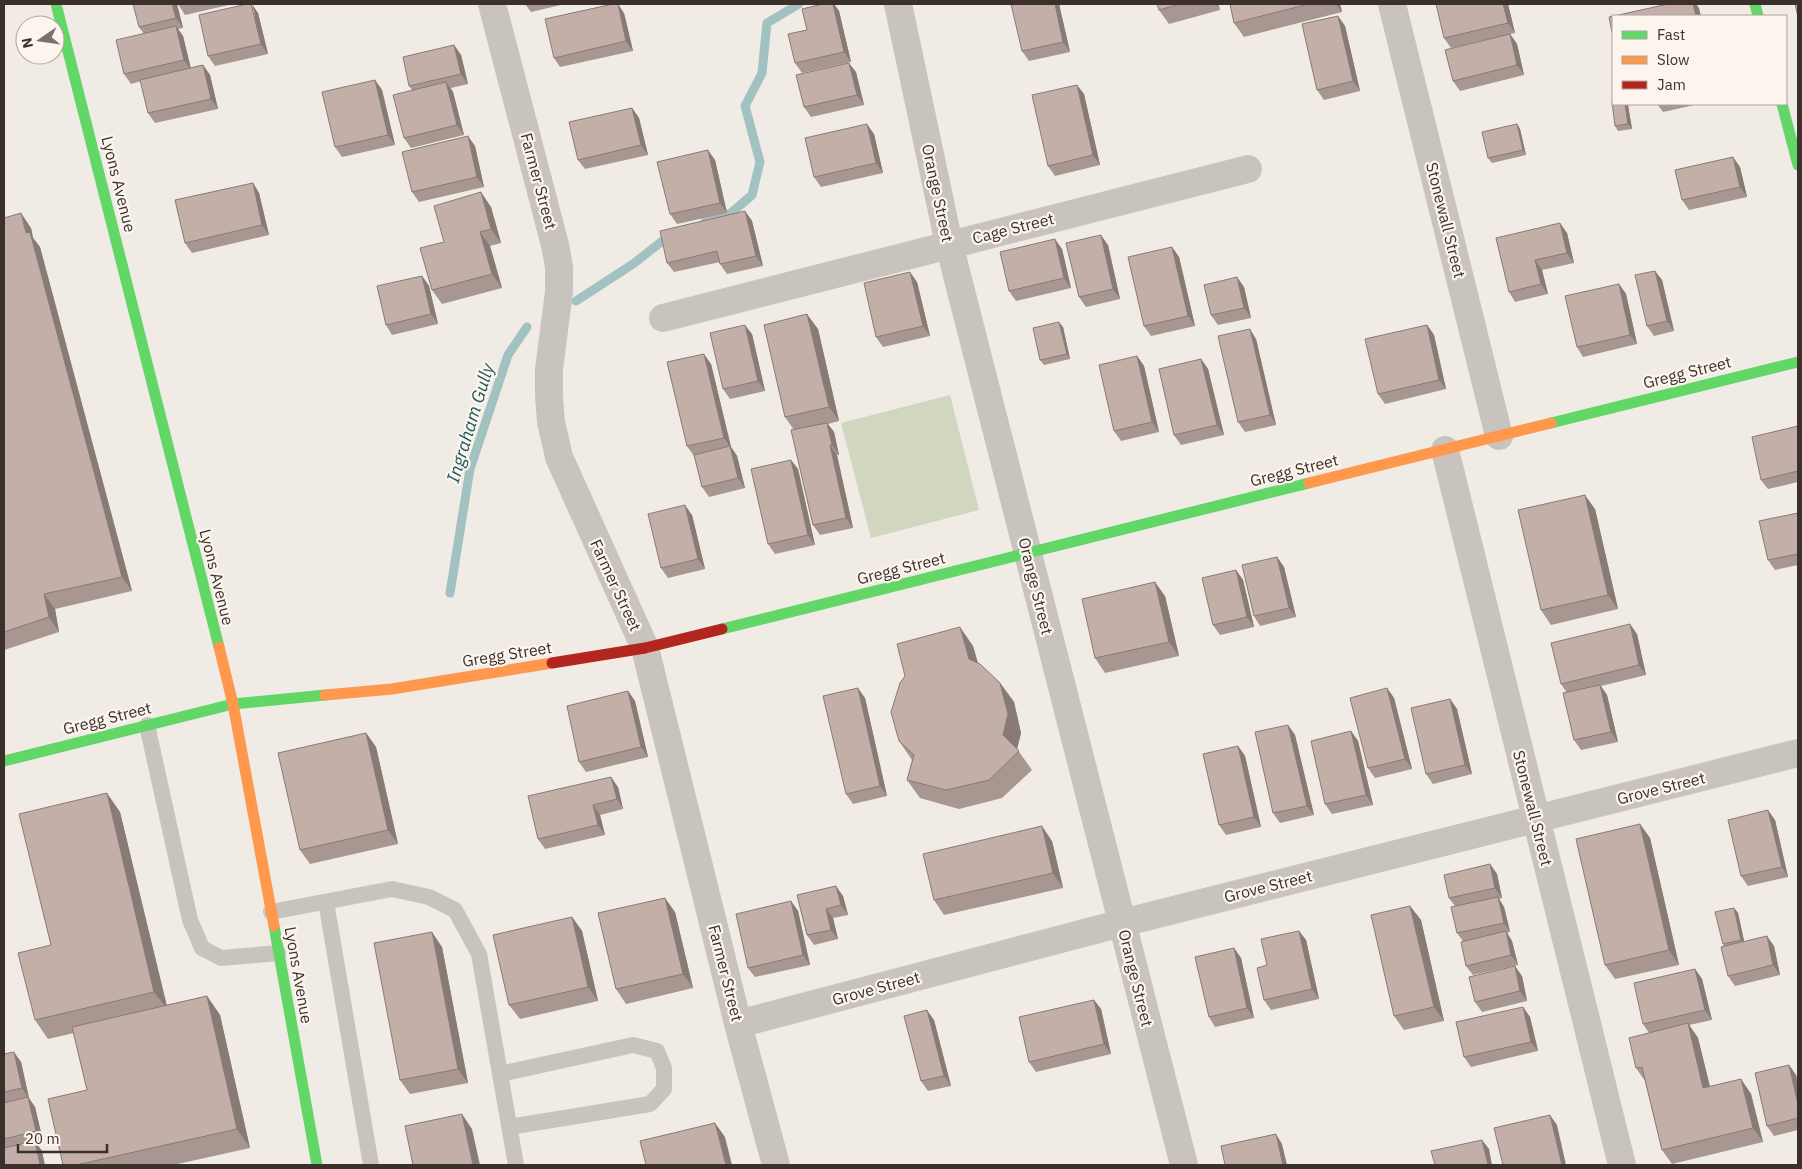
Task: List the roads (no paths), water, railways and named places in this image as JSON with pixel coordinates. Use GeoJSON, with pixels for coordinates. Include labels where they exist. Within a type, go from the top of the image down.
{"type":"FeatureCollection","features":[{"type":"Feature","properties":{"kind":"street","name":"Lyons Avenue"},"geometry":{"type":"LineString","coordinates":[[56,4],[233,704],[316,1165]]}},
{"type":"Feature","properties":{"kind":"street","name":"Farmer Street"},"geometry":{"type":"LineString","coordinates":[[492,4],[555,245],[559,267],[559,292],[549,369],[551,422],[559,458],[645,648],[738,1024],[776,1165]]}},
{"type":"Feature","properties":{"kind":"street","name":"Orange Street"},"geometry":{"type":"LineString","coordinates":[[898,4],[949,244],[1184,1165]]}},
{"type":"Feature","properties":{"kind":"street","name":"Stonewall Street"},"geometry":{"type":"LineString","coordinates":[[1392,4],[1499,436]]}},
{"type":"Feature","properties":{"kind":"street"},"geometry":{"type":"LineString","coordinates":[[1782,105],[1798,165]]}},
{"type":"Feature","properties":{"kind":"street","name":"Cage Street"},"geometry":{"type":"LineString","coordinates":[[663,318],[1248,169]]}},
{"type":"Feature","properties":{"kind":"street","name":"Gregg Street"},"geometry":{"type":"LineString","coordinates":[[4,761],[233,704],[392,688],[645,648],[1798,362]]}},
{"type":"Feature","properties":{"kind":"street","name":"Stonewall Street"},"geometry":{"type":"LineString","coordinates":[[1445,450],[1535,820],[1622,1165]]}},
{"type":"Feature","properties":{"kind":"street","name":"Grove Street"},"geometry":{"type":"LineString","coordinates":[[738,1024],[1122,923],[1798,753]]}},
{"type":"Feature","properties":{"kind":"lane"},"geometry":{"type":"LineString","coordinates":[[147,725],[190,920],[202,948],[221,958],[278,953]]}},
{"type":"Feature","properties":{"kind":"lane"},"geometry":{"type":"LineString","coordinates":[[271,912],[392,889],[429,897],[455,910],[479,954],[516,1165]]}},
{"type":"Feature","properties":{"kind":"lane"},"geometry":{"type":"LineString","coordinates":[[326,902],[372,1165]]}},
{"type":"Feature","properties":{"kind":"lane"},"geometry":{"type":"LineString","coordinates":[[500,1074],[633,1044],[657,1052],[664,1068],[664,1089],[650,1104],[509,1128]]}},
{"type":"Feature","properties":{"kind":"waterway","name":"Ingraham Gully"},"geometry":{"type":"LineString","coordinates":[[705,222],[731,213],[752,195],[760,162],[745,106],[762,73],[767,23],[799,4]]}},
{"type":"Feature","properties":{"kind":"waterway","name":"Ingraham Gully"},"geometry":{"type":"LineString","coordinates":[[576,301],[633,264],[670,235]]}},
{"type":"Feature","properties":{"kind":"waterway","name":"Ingraham Gully"},"geometry":{"type":"LineString","coordinates":[[450,593],[470,469],[508,355],[527,327]]}}]}
